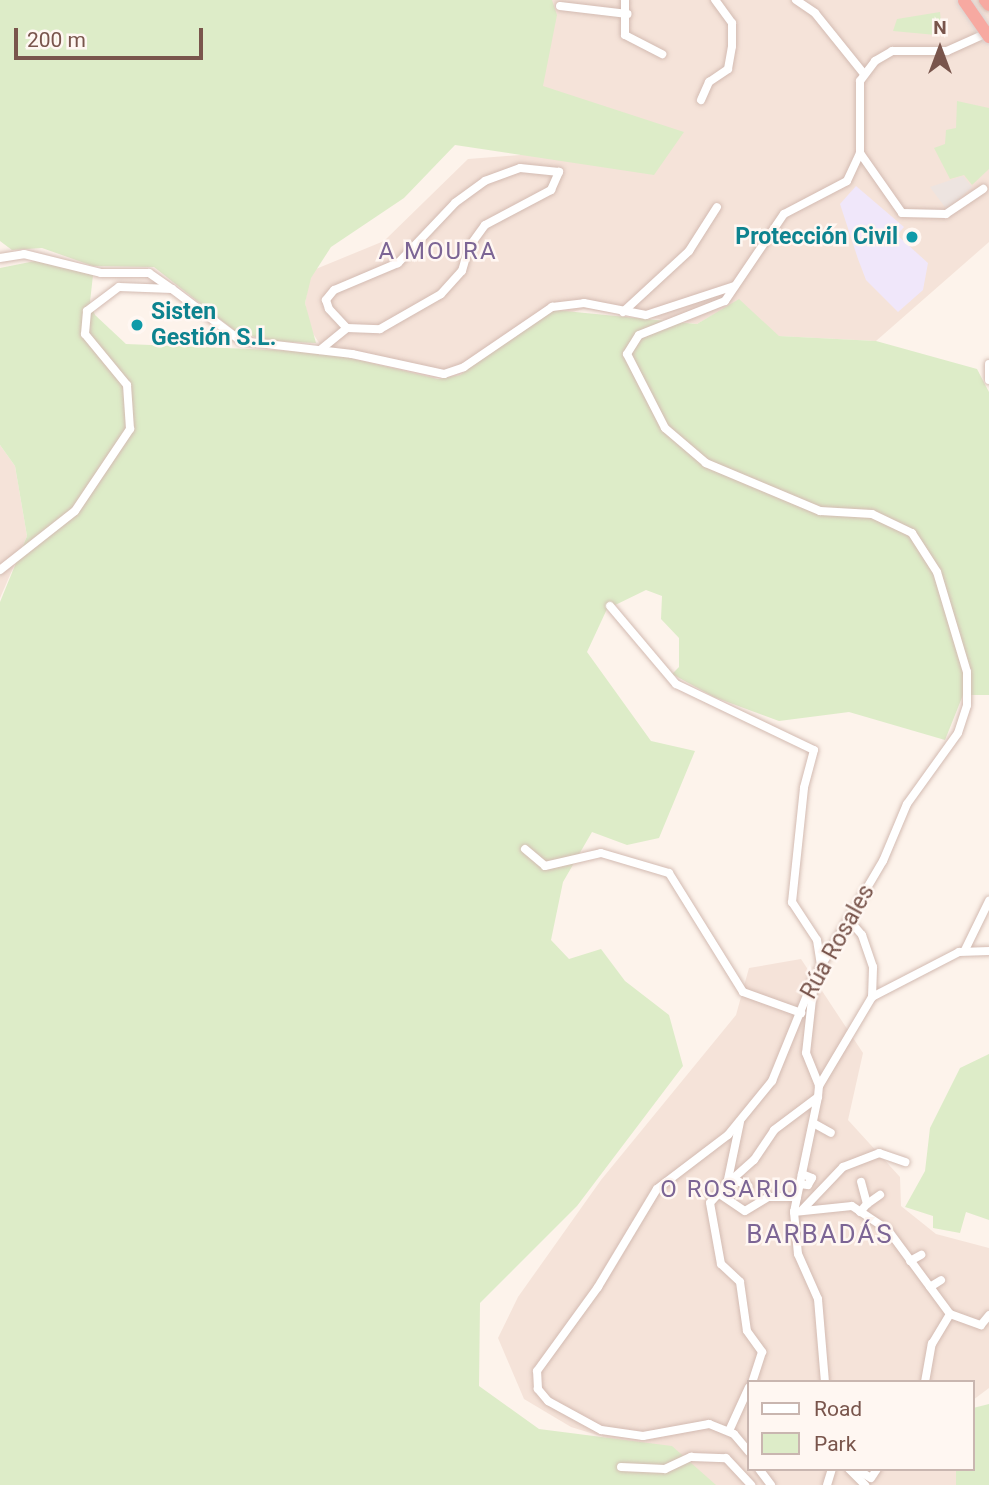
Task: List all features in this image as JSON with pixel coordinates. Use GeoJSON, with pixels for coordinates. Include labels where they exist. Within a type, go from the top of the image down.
{"type":"FeatureCollection","features":[{"type":"Feature","properties":{"kind":"highway"},"geometry":{"type":"LineString","coordinates":[[985,0],[989,5]]}},
{"type":"Feature","properties":{"kind":"highway"},"geometry":{"type":"LineString","coordinates":[[964,1],[989,37]]}},
{"type":"Feature","properties":{"kind":"street"},"geometry":{"type":"LineString","coordinates":[[625,0],[628,38],[662,54]]}},
{"type":"Feature","properties":{"kind":"street"},"geometry":{"type":"LineString","coordinates":[[701,100],[709,82],[728,69],[732,46],[732,23],[715,0]]}},
{"type":"Feature","properties":{"kind":"street"},"geometry":{"type":"LineString","coordinates":[[802,1],[864,74]]}},
{"type":"Feature","properties":{"kind":"street"},"geometry":{"type":"LineString","coordinates":[[560,6],[628,14]]}},
{"type":"Feature","properties":{"kind":"street"},"geometry":{"type":"LineString","coordinates":[[872,170],[857,164],[860,153],[858,101],[864,74],[892,51],[947,51],[989,31]]}},
{"type":"Feature","properties":{"kind":"street"},"geometry":{"type":"LineString","coordinates":[[860,153],[892,204],[914,216],[946,214],[983,189]]}},
{"type":"Feature","properties":{"kind":"street","name":"Rúa Rosales"},"geometry":{"type":"LineString","coordinates":[[729,1431],[709,1424],[643,1436],[601,1430],[541,1395],[536,1378],[546,1355],[585,1307],[657,1189],[740,1122],[778,1072],[814,978],[849,920],[907,804],[958,733],[968,689],[954,620],[925,549],[899,523],[860,513],[820,511],[706,463],[665,428],[653,396],[629,367],[628,349],[639,335],[703,314],[725,301],[740,283],[784,214],[839,189],[857,164]]}},
{"type":"Feature","properties":{"kind":"street"},"geometry":{"type":"LineString","coordinates":[[320,350],[347,328],[380,329],[441,294],[462,271],[469,247],[485,225],[551,190],[559,172],[520,168],[485,181],[455,203],[398,262],[334,290],[326,300],[329,309],[347,328]]}},
{"type":"Feature","properties":{"kind":"street"},"geometry":{"type":"LineString","coordinates":[[623,312],[690,251],[718,207]]}},
{"type":"Feature","properties":{"kind":"street"},"geometry":{"type":"LineString","coordinates":[[0,258],[24,254],[101,273],[149,273],[241,341],[320,350],[444,374],[464,368],[552,307],[584,303],[623,312],[671,310],[740,283]]}},
{"type":"Feature","properties":{"kind":"street"},"geometry":{"type":"LineString","coordinates":[[0,570],[75,511],[130,429],[127,385],[94,350],[85,334],[87,311],[119,287],[137,283],[172,289]]}},
{"type":"Feature","properties":{"kind":"street"},"geometry":{"type":"LineString","coordinates":[[989,364],[989,380]]}},
{"type":"Feature","properties":{"kind":"street"},"geometry":{"type":"LineString","coordinates":[[610,606],[676,684],[814,750],[804,788],[792,902],[817,940],[821,966]]}},
{"type":"Feature","properties":{"kind":"street"},"geometry":{"type":"LineString","coordinates":[[525,849],[545,866],[601,853],[669,873],[743,992],[801,1013]]}},
{"type":"Feature","properties":{"kind":"street"},"geometry":{"type":"LineString","coordinates":[[965,950],[989,901]]}},
{"type":"Feature","properties":{"kind":"street"},"geometry":{"type":"LineString","coordinates":[[825,1380],[818,1299],[798,1254],[797,1197],[815,1124],[819,1086],[872,997],[873,967],[862,935],[849,920]]}},
{"type":"Feature","properties":{"kind":"street"},"geometry":{"type":"LineString","coordinates":[[872,997],[965,950],[989,951]]}},
{"type":"Feature","properties":{"kind":"street"},"geometry":{"type":"LineString","coordinates":[[814,978],[806,1053],[819,1086]]}},
{"type":"Feature","properties":{"kind":"street"},"geometry":{"type":"LineString","coordinates":[[753,1380],[762,1352],[747,1331],[740,1282],[719,1260],[710,1203],[774,1130],[818,1097]]}},
{"type":"Feature","properties":{"kind":"street"},"geometry":{"type":"LineString","coordinates":[[730,1182],[740,1122]]}},
{"type":"Feature","properties":{"kind":"street"},"geometry":{"type":"LineString","coordinates":[[815,1124],[831,1133]]}},
{"type":"Feature","properties":{"kind":"street"},"geometry":{"type":"LineString","coordinates":[[799,1211],[843,1167],[878,1153],[905,1162]]}},
{"type":"Feature","properties":{"kind":"street"},"geometry":{"type":"LineString","coordinates":[[730,1182],[748,1186]]}},
{"type":"Feature","properties":{"kind":"street"},"geometry":{"type":"LineString","coordinates":[[862,1182],[867,1204]]}},
{"type":"Feature","properties":{"kind":"street"},"geometry":{"type":"LineString","coordinates":[[718,1194],[745,1211],[768,1197],[797,1197]]}},
{"type":"Feature","properties":{"kind":"street"},"geometry":{"type":"LineString","coordinates":[[860,1212],[880,1195]]}},
{"type":"Feature","properties":{"kind":"street"},"geometry":{"type":"LineString","coordinates":[[799,1211],[846,1205],[860,1212],[886,1228],[950,1314],[981,1325],[989,1315]]}},
{"type":"Feature","properties":{"kind":"street"},"geometry":{"type":"LineString","coordinates":[[910,1261],[921,1255]]}},
{"type":"Feature","properties":{"kind":"street"},"geometry":{"type":"LineString","coordinates":[[930,1287],[941,1280]]}},
{"type":"Feature","properties":{"kind":"street"},"geometry":{"type":"LineString","coordinates":[[925,1380],[932,1344],[950,1314]]}},
{"type":"Feature","properties":{"kind":"street"},"geometry":{"type":"LineString","coordinates":[[748,1389],[729,1431],[748,1451]]}},
{"type":"Feature","properties":{"kind":"street"},"geometry":{"type":"LineString","coordinates":[[621,1467],[665,1469],[691,1457],[726,1458],[751,1485]]}},
{"type":"Feature","properties":{"kind":"street"},"geometry":{"type":"LineString","coordinates":[[851,1471],[865,1485]]}},
{"type":"Feature","properties":{"kind":"street"},"geometry":{"type":"LineString","coordinates":[[860,1471],[872,1478],[876,1471]]}},
{"type":"Feature","properties":{"kind":"shaded area"},"geometry":{"type":"Polygon","coordinates":[[[547,0],[989,0],[989,242],[876,341],[778,336],[739,300],[697,324],[584,309],[530,322],[460,375],[448,378],[426,378],[325,352],[310,329],[305,303],[311,271],[384,241],[468,159],[520,155],[547,0]]]}},
{"type":"Feature","properties":{"kind":"shaded area"},"geometry":{"type":"Polygon","coordinates":[[[963,176],[972,187],[947,210],[930,187],[963,176]]]}},
{"type":"Feature","properties":{"kind":"shaded area"},"geometry":{"type":"Polygon","coordinates":[[[856,186],[904,227],[897,235],[928,263],[923,290],[898,312],[866,280],[858,259],[840,204],[856,186]]]}},
{"type":"Feature","properties":{"kind":"shaded area"},"geometry":{"type":"Polygon","coordinates":[[[0,445],[15,466],[27,536],[0,598],[0,445]]]}},
{"type":"Feature","properties":{"kind":"shaded area"},"geometry":{"type":"Polygon","coordinates":[[[801,959],[863,1053],[848,1120],[900,1177],[901,1206],[936,1234],[989,1248],[989,1388],[975,1398],[975,1380],[748,1380],[748,1471],[956,1471],[956,1485],[695,1485],[676,1459],[571,1427],[524,1399],[498,1338],[518,1297],[601,1180],[736,1015],[749,968],[801,959]]]}},
{"type":"Feature","properties":{"kind":"green space"},"geometry":{"type":"Polygon","coordinates":[[[0,0],[552,0],[557,15],[543,86],[684,132],[654,175],[455,145],[404,198],[331,247],[311,278],[305,303],[316,343],[268,341],[235,331],[154,267],[93,266],[42,248],[12,250],[0,241],[0,0]]]}},
{"type":"Feature","properties":{"kind":"green space"},"geometry":{"type":"Polygon","coordinates":[[[940,12],[942,31],[936,35],[893,31],[897,19],[940,12]]]}},
{"type":"Feature","properties":{"kind":"green space"},"geometry":{"type":"Polygon","coordinates":[[[957,101],[989,108],[989,169],[972,185],[964,175],[950,179],[934,148],[945,144],[946,130],[956,128],[957,101]]]}},
{"type":"Feature","properties":{"kind":"green space"},"geometry":{"type":"Polygon","coordinates":[[[35,261],[93,275],[90,302],[95,315],[126,344],[325,352],[438,379],[460,375],[530,322],[555,310],[697,324],[739,299],[779,336],[876,341],[977,369],[989,392],[989,695],[963,695],[945,740],[849,712],[779,721],[714,697],[672,674],[679,667],[679,638],[661,619],[662,596],[646,590],[607,609],[587,652],[651,741],[695,751],[659,838],[627,845],[592,832],[563,882],[551,940],[569,959],[601,949],[625,981],[669,1015],[683,1066],[577,1206],[480,1303],[479,1386],[539,1429],[672,1446],[716,1485],[0,1485],[0,602],[27,536],[15,466],[0,445],[0,268],[35,261]]]}},
{"type":"Feature","properties":{"kind":"green space"},"geometry":{"type":"Polygon","coordinates":[[[989,1054],[989,1220],[966,1212],[960,1233],[933,1228],[933,1216],[905,1207],[925,1171],[930,1128],[960,1068],[989,1054]]]}},
{"type":"Feature","properties":{"kind":"green space"},"geometry":{"type":"Polygon","coordinates":[[[989,1404],[989,1485],[956,1485],[956,1471],[975,1471],[975,1408],[989,1404]]]}},
{"type":"Feature","properties":{"kind":"place","name":"Protección Civil"},"geometry":{"type":"Point","coordinates":[912,237]}},
{"type":"Feature","properties":{"kind":"place","name":"Sisten Gestión S.L."},"geometry":{"type":"Point","coordinates":[137,325]}},
{"type":"Feature","properties":{"kind":"district","name":"A MOURA"},"geometry":{"type":"Point","coordinates":[438,252]}},
{"type":"Feature","properties":{"kind":"district","name":"O ROSARIO"},"geometry":{"type":"Point","coordinates":[730,1190]}},
{"type":"Feature","properties":{"kind":"district","name":"BARBADÁS"},"geometry":{"type":"Point","coordinates":[820,1235]}}]}
